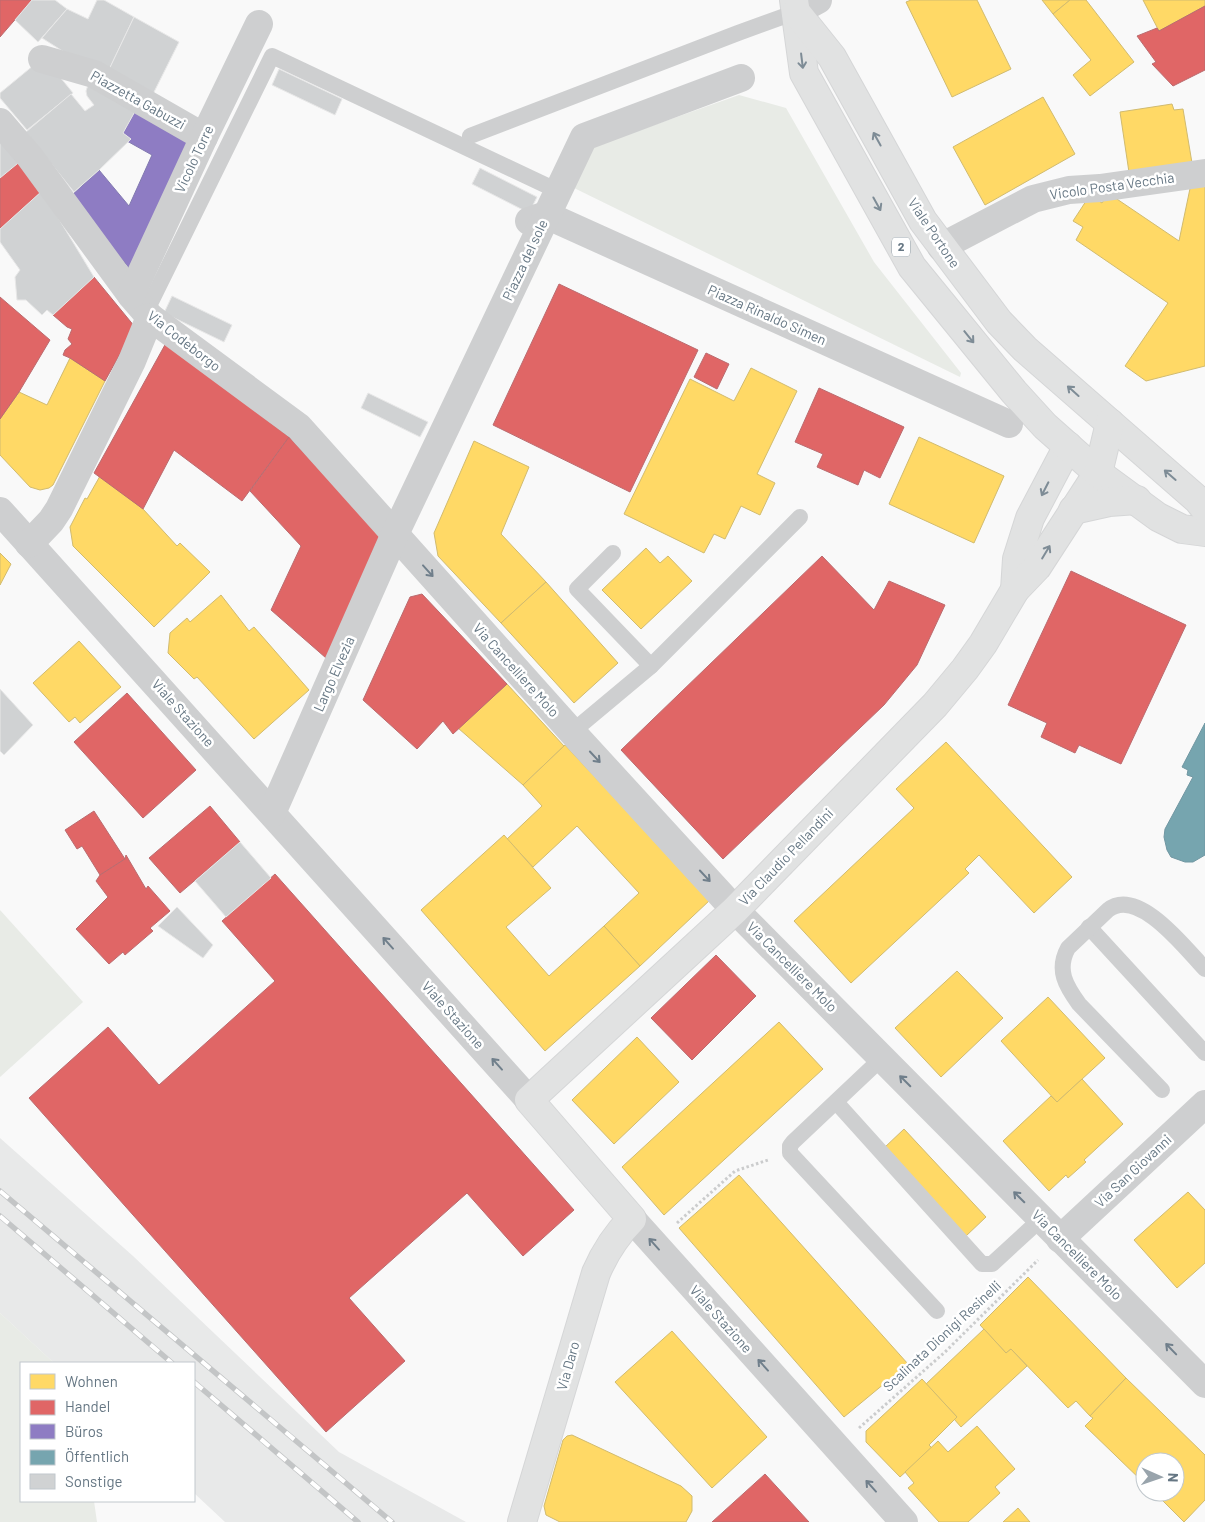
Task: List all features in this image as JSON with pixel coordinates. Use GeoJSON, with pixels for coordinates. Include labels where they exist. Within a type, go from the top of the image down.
{"type":"FeatureCollection","features":[{"type":"Feature","properties":{"kind":"main road","name":"Viale Portone"},"geometry":{"type":"LineString","coordinates":[[802,4],[923,221],[941,247],[999,322],[1025,349],[1110,423]]}},
{"type":"Feature","properties":{"kind":"main road","name":"2"},"geometry":{"type":"LineString","coordinates":[[802,4],[804,73],[912,267],[1027,407],[1068,446],[1098,473],[1158,517],[1182,529],[1205,532]]}},
{"type":"Feature","properties":{"kind":"main road","name":"2"},"geometry":{"type":"LineString","coordinates":[[1110,423],[1198,500],[1205,509]]}},
{"type":"Feature","properties":{"kind":"main road"},"geometry":{"type":"LineString","coordinates":[[1068,446],[1110,423]]}},
{"type":"Feature","properties":{"kind":"main road","name":"Via Claudio Pellandini"},"geometry":{"type":"LineString","coordinates":[[529,1100],[735,910],[935,704],[965,670],[984,644],[1015,590],[1037,566],[1098,473],[1110,423]]}},
{"type":"Feature","properties":{"kind":"main road","name":"Via Claudio Pellandini"},"geometry":{"type":"LineString","coordinates":[[1015,590],[1017,559],[1030,518],[1068,446]]}},
{"type":"Feature","properties":{"kind":"main road"},"geometry":{"type":"LineString","coordinates":[[1074,510],[1103,503],[1136,500]]}},
{"type":"Feature","properties":{"kind":"main road","name":"Viale Stazione"},"geometry":{"type":"LineString","coordinates":[[529,1100],[632,1219]]}},
{"type":"Feature","properties":{"kind":"main road","name":"Via Daro"},"geometry":{"type":"LineString","coordinates":[[522,1522],[596,1273],[605,1253],[620,1231],[632,1219]]}},
{"type":"Feature","properties":{"kind":"street","name":"Vicolo Torre"},"geometry":{"type":"LineString","coordinates":[[30,544],[59,509],[132,361],[142,308],[204,137],[259,24]]}},
{"type":"Feature","properties":{"kind":"street","name":"Piazzetta Gabuzzi"},"geometry":{"type":"LineString","coordinates":[[42,59],[94,74],[204,137]]}},
{"type":"Feature","properties":{"kind":"street","name":"Piazza del sole"},"geometry":{"type":"LineString","coordinates":[[395,534],[543,209],[584,136],[742,78]]}},
{"type":"Feature","properties":{"kind":"street","name":"Via Codeborgo"},"geometry":{"type":"LineString","coordinates":[[0,122],[30,157],[142,308],[159,325],[298,427],[395,534]]}},
{"type":"Feature","properties":{"kind":"street","name":"Vicolo Posta Vecchia"},"geometry":{"type":"LineString","coordinates":[[941,247],[1033,199],[1068,190],[1100,188],[1205,172]]}},
{"type":"Feature","properties":{"kind":"street","name":"Piazza Rinaldo Simen"},"geometry":{"type":"LineString","coordinates":[[543,209],[1009,424]]}},
{"type":"Feature","properties":{"kind":"street","name":"Viale Stazione"},"geometry":{"type":"LineString","coordinates":[[0,510],[529,1100]]}},
{"type":"Feature","properties":{"kind":"street","name":"Via Cancelliere Molo"},"geometry":{"type":"LineString","coordinates":[[395,534],[572,732],[735,910],[1205,1384]]}},
{"type":"Feature","properties":{"kind":"street","name":"Largo Elvezia"},"geometry":{"type":"LineString","coordinates":[[272,813],[395,534]]}},
{"type":"Feature","properties":{"kind":"street","name":"Via San Giovanni"},"geometry":{"type":"LineString","coordinates":[[1060,1239],[1205,1104]]}},
{"type":"Feature","properties":{"kind":"street","name":"Viale Stazione"},"geometry":{"type":"LineString","coordinates":[[632,1219],[904,1522]]}},
{"type":"Feature","properties":{"kind":"lane"},"geometry":{"type":"LineString","coordinates":[[470,136],[738,33],[802,4]]}},
{"type":"Feature","properties":{"kind":"lane"},"geometry":{"type":"LineString","coordinates":[[142,308],[272,56],[543,209]]}},
{"type":"Feature","properties":{"kind":"lane"},"geometry":{"type":"LineString","coordinates":[[572,732],[651,666],[800,516]]}},
{"type":"Feature","properties":{"kind":"lane"},"geometry":{"type":"LineString","coordinates":[[613,552],[577,589],[651,666]]}},
{"type":"Feature","properties":{"kind":"lane"},"geometry":{"type":"LineString","coordinates":[[1162,1090],[1079,1004],[1063,978],[1064,956],[1068,948],[1113,906],[1121,904],[1132,906],[1149,914],[1165,926],[1205,969]]}},
{"type":"Feature","properties":{"kind":"lane"},"geometry":{"type":"LineString","coordinates":[[1089,928],[1205,1053]]}},
{"type":"Feature","properties":{"kind":"lane"},"geometry":{"type":"LineString","coordinates":[[882,1058],[793,1142],[790,1146],[790,1153],[937,1311]]}},
{"type":"Feature","properties":{"kind":"lane"},"geometry":{"type":"LineString","coordinates":[[836,1102],[982,1264],[992,1264],[1041,1219]]}},
{"type":"Feature","properties":{"kind":"path"},"geometry":{"type":"LineString","coordinates":[[654,1244],[736,1171],[790,1153]]}},
{"type":"Feature","properties":{"kind":"path","name":"Scalinata Dionigi Resinelli"},"geometry":{"type":"LineString","coordinates":[[837,1447],[945,1352],[1060,1239]]}},
{"type":"Feature","properties":{"kind":"shaded area"},"geometry":{"type":"Polygon","coordinates":[[[739,95],[786,108],[874,262],[961,373],[960,377],[572,187],[592,147],[739,95]]]}},
{"type":"Feature","properties":{"kind":"shaded area"},"geometry":{"type":"Polygon","coordinates":[[[0,910],[83,1002],[0,1077],[0,910]]]}},
{"type":"Feature","properties":{"kind":"shaded area"},"geometry":{"type":"Polygon","coordinates":[[[0,1138],[133,1256],[339,1452],[466,1522],[225,1522],[195,1494],[195,1362],[53,1362],[0,1313],[0,1138]]]}},
{"type":"Feature","properties":{"kind":"shaded area"},"geometry":{"type":"Polygon","coordinates":[[[0,1313],[53,1362],[20,1362],[20,1502],[94,1502],[97,1522],[0,1522],[0,1313]]]}},
{"type":"Feature","properties":{"kind":"building: Wohnen"},"geometry":{"type":"Polygon","coordinates":[[[911,0],[977,0],[1011,69],[952,97],[906,2],[911,0]]]}},
{"type":"Feature","properties":{"kind":"building: Wohnen"},"geometry":{"type":"Polygon","coordinates":[[[1042,0],[1070,0],[1053,14],[1042,0]]]}},
{"type":"Feature","properties":{"kind":"building: Wohnen"},"geometry":{"type":"Polygon","coordinates":[[[1070,0],[1086,0],[1134,62],[1090,96],[1073,75],[1091,60],[1053,14],[1070,0]]]}},
{"type":"Feature","properties":{"kind":"building: Wohnen"},"geometry":{"type":"Polygon","coordinates":[[[1143,0],[1205,0],[1205,6],[1159,31],[1143,0]]]}},
{"type":"Feature","properties":{"kind":"building: Wohnen"},"geometry":{"type":"Polygon","coordinates":[[[1043,97],[1075,154],[985,205],[953,147],[1043,97]]]}},
{"type":"Feature","properties":{"kind":"building: Wohnen"},"geometry":{"type":"Polygon","coordinates":[[[1172,104],[1174,110],[1183,109],[1193,169],[1130,179],[1120,112],[1172,104]]]}},
{"type":"Feature","properties":{"kind":"building: Wohnen"},"geometry":{"type":"Polygon","coordinates":[[[1205,176],[1205,366],[1146,381],[1125,366],[1168,303],[1076,240],[1083,227],[1073,221],[1090,195],[1102,203],[1108,193],[1179,241],[1192,179],[1205,176]]]}},
{"type":"Feature","properties":{"kind":"building: Wohnen"},"geometry":{"type":"Polygon","coordinates":[[[70,358],[105,381],[53,485],[40,490],[30,487],[0,455],[0,419],[19,392],[47,405],[70,358]]]}},
{"type":"Feature","properties":{"kind":"building: Wohnen"},"geometry":{"type":"Polygon","coordinates":[[[751,368],[797,391],[757,474],[775,483],[760,515],[741,506],[725,539],[714,534],[704,553],[624,514],[690,379],[734,401],[751,368]]]}},
{"type":"Feature","properties":{"kind":"building: Wohnen"},"geometry":{"type":"Polygon","coordinates":[[[919,437],[1004,476],[974,543],[889,504],[919,437]]]}},
{"type":"Feature","properties":{"kind":"building: Wohnen"},"geometry":{"type":"Polygon","coordinates":[[[474,441],[529,467],[501,534],[546,582],[501,623],[438,556],[434,533],[474,441]]]}},
{"type":"Feature","properties":{"kind":"building: Wohnen"},"geometry":{"type":"Polygon","coordinates":[[[100,476],[143,509],[177,546],[180,543],[210,572],[154,627],[73,546],[70,527],[85,498],[87,499],[100,476]]]}},
{"type":"Feature","properties":{"kind":"building: Wohnen"},"geometry":{"type":"Polygon","coordinates":[[[646,548],[660,563],[668,556],[692,581],[641,629],[602,590],[646,548]]]}},
{"type":"Feature","properties":{"kind":"building: Wohnen"},"geometry":{"type":"Polygon","coordinates":[[[0,553],[11,564],[0,585],[0,553]]]}},
{"type":"Feature","properties":{"kind":"building: Wohnen"},"geometry":{"type":"Polygon","coordinates":[[[546,582],[618,663],[574,703],[501,623],[546,582]]]}},
{"type":"Feature","properties":{"kind":"building: Wohnen"},"geometry":{"type":"Polygon","coordinates":[[[221,595],[249,631],[254,627],[309,690],[254,739],[197,677],[194,679],[168,653],[170,633],[187,618],[190,622],[221,595]]]}},
{"type":"Feature","properties":{"kind":"building: Wohnen"},"geometry":{"type":"Polygon","coordinates":[[[79,641],[121,687],[80,723],[75,717],[69,722],[33,683],[79,641]]]}},
{"type":"Feature","properties":{"kind":"building: Wohnen"},"geometry":{"type":"Polygon","coordinates":[[[507,684],[564,746],[523,785],[458,728],[507,684]]]}},
{"type":"Feature","properties":{"kind":"building: Wohnen"},"geometry":{"type":"Polygon","coordinates":[[[946,742],[1072,877],[1034,913],[979,855],[965,869],[969,873],[851,983],[794,921],[914,808],[896,789],[946,742]]]}},
{"type":"Feature","properties":{"kind":"building: Wohnen"},"geometry":{"type":"Polygon","coordinates":[[[565,745],[710,900],[640,966],[604,926],[639,893],[577,826],[533,867],[507,839],[542,806],[523,785],[565,745]]]}},
{"type":"Feature","properties":{"kind":"building: Wohnen"},"geometry":{"type":"Polygon","coordinates":[[[504,835],[551,888],[506,927],[549,976],[604,926],[640,966],[545,1051],[421,910],[504,835]]]}},
{"type":"Feature","properties":{"kind":"building: Wohnen"},"geometry":{"type":"Polygon","coordinates":[[[957,971],[1003,1018],[941,1077],[895,1028],[957,971]]]}},
{"type":"Feature","properties":{"kind":"building: Wohnen"},"geometry":{"type":"Polygon","coordinates":[[[1048,997],[1105,1058],[1057,1102],[1001,1041],[1048,997]]]}},
{"type":"Feature","properties":{"kind":"building: Wohnen"},"geometry":{"type":"Polygon","coordinates":[[[779,1022],[823,1069],[664,1215],[622,1167],[779,1022]]]}},
{"type":"Feature","properties":{"kind":"building: Wohnen"},"geometry":{"type":"Polygon","coordinates":[[[637,1037],[679,1082],[614,1144],[572,1100],[637,1037]]]}},
{"type":"Feature","properties":{"kind":"building: Wohnen"},"geometry":{"type":"Polygon","coordinates":[[[1082,1079],[1123,1124],[1084,1160],[1086,1162],[1068,1178],[1066,1175],[1049,1191],[1003,1141],[1051,1096],[1057,1102],[1082,1079]]]}},
{"type":"Feature","properties":{"kind":"building: Wohnen"},"geometry":{"type":"Polygon","coordinates":[[[904,1129],[986,1217],[966,1236],[884,1148],[904,1129]]]}},
{"type":"Feature","properties":{"kind":"building: Wohnen"},"geometry":{"type":"Polygon","coordinates":[[[739,1175],[908,1364],[844,1417],[679,1228],[739,1175]]]}},
{"type":"Feature","properties":{"kind":"building: Wohnen"},"geometry":{"type":"Polygon","coordinates":[[[1188,1192],[1205,1210],[1205,1263],[1177,1288],[1134,1240],[1188,1192]]]}},
{"type":"Feature","properties":{"kind":"building: Wohnen"},"geometry":{"type":"Polygon","coordinates":[[[1028,1277],[1126,1378],[1090,1416],[1076,1401],[1068,1408],[1011,1349],[1006,1353],[980,1325],[1028,1277]]]}},
{"type":"Feature","properties":{"kind":"building: Wohnen"},"geometry":{"type":"Polygon","coordinates":[[[984,1329],[1006,1353],[1011,1349],[1027,1366],[961,1427],[954,1419],[957,1417],[926,1384],[984,1329]]]}},
{"type":"Feature","properties":{"kind":"building: Wohnen"},"geometry":{"type":"Polygon","coordinates":[[[672,1331],[767,1437],[712,1488],[615,1382],[672,1331]]]}},
{"type":"Feature","properties":{"kind":"building: Wohnen"},"geometry":{"type":"Polygon","coordinates":[[[1126,1378],[1205,1455],[1205,1500],[1184,1522],[1164,1502],[1185,1502],[1185,1452],[1135,1452],[1135,1474],[1085,1426],[1093,1418],[1090,1416],[1126,1378]]]}},
{"type":"Feature","properties":{"kind":"building: Wohnen"},"geometry":{"type":"Polygon","coordinates":[[[922,1379],[957,1417],[929,1445],[932,1448],[900,1477],[866,1442],[866,1431],[922,1379]]]}},
{"type":"Feature","properties":{"kind":"building: Wohnen"},"geometry":{"type":"Polygon","coordinates":[[[977,1426],[1015,1469],[995,1487],[1000,1493],[968,1522],[939,1522],[908,1488],[914,1483],[905,1472],[938,1441],[948,1452],[977,1426]]]}},
{"type":"Feature","properties":{"kind":"building: Wohnen"},"geometry":{"type":"Polygon","coordinates":[[[572,1435],[681,1486],[692,1496],[692,1511],[686,1522],[560,1522],[546,1515],[544,1506],[563,1440],[567,1436],[572,1435]]]}},
{"type":"Feature","properties":{"kind":"building: Wohnen"},"geometry":{"type":"Polygon","coordinates":[[[1018,1508],[1030,1522],[1003,1522],[1018,1508]]]}},
{"type":"Feature","properties":{"kind":"building: Handel"},"geometry":{"type":"Polygon","coordinates":[[[0,0],[32,0],[0,37],[0,0]]]}},
{"type":"Feature","properties":{"kind":"building: Handel"},"geometry":{"type":"Polygon","coordinates":[[[1205,6],[1205,70],[1173,86],[1152,64],[1156,62],[1137,36],[1157,28],[1159,31],[1205,6]]]}},
{"type":"Feature","properties":{"kind":"building: Handel"},"geometry":{"type":"Polygon","coordinates":[[[23,159],[42,191],[0,229],[0,178],[23,159]]]}},
{"type":"Feature","properties":{"kind":"building: Handel"},"geometry":{"type":"Polygon","coordinates":[[[94,277],[135,327],[105,381],[63,355],[65,350],[72,344],[68,339],[72,329],[53,315],[94,277]]]}},
{"type":"Feature","properties":{"kind":"building: Handel"},"geometry":{"type":"Polygon","coordinates":[[[559,284],[698,350],[630,492],[493,425],[559,284]]]}},
{"type":"Feature","properties":{"kind":"building: Handel"},"geometry":{"type":"Polygon","coordinates":[[[0,297],[50,340],[19,392],[0,419],[0,297]]]}},
{"type":"Feature","properties":{"kind":"building: Handel"},"geometry":{"type":"Polygon","coordinates":[[[166,343],[289,437],[242,501],[174,450],[143,509],[94,473],[166,343]]]}},
{"type":"Feature","properties":{"kind":"building: Handel"},"geometry":{"type":"Polygon","coordinates":[[[706,353],[729,364],[717,389],[694,377],[706,353]]]}},
{"type":"Feature","properties":{"kind":"building: Handel"},"geometry":{"type":"Polygon","coordinates":[[[819,388],[904,427],[880,478],[864,470],[858,485],[817,467],[823,454],[795,442],[819,388]]]}},
{"type":"Feature","properties":{"kind":"building: Handel"},"geometry":{"type":"Polygon","coordinates":[[[289,437],[380,535],[326,658],[271,610],[301,546],[250,491],[289,437]]]}},
{"type":"Feature","properties":{"kind":"building: Handel"},"geometry":{"type":"Polygon","coordinates":[[[822,556],[874,610],[889,581],[945,605],[917,665],[884,705],[723,859],[621,750],[822,556]]]}},
{"type":"Feature","properties":{"kind":"building: Handel"},"geometry":{"type":"Polygon","coordinates":[[[1071,571],[1186,625],[1121,764],[1079,745],[1075,753],[1041,737],[1047,723],[1008,705],[1071,571]]]}},
{"type":"Feature","properties":{"kind":"building: Handel"},"geometry":{"type":"Polygon","coordinates":[[[422,594],[507,684],[453,734],[443,721],[417,749],[363,700],[410,597],[422,594]]]}},
{"type":"Feature","properties":{"kind":"building: Handel"},"geometry":{"type":"Polygon","coordinates":[[[127,693],[196,770],[143,818],[74,742],[127,693]]]}},
{"type":"Feature","properties":{"kind":"building: Handel"},"geometry":{"type":"Polygon","coordinates":[[[210,806],[240,842],[180,893],[149,858],[210,806]]]}},
{"type":"Feature","properties":{"kind":"building: Handel"},"geometry":{"type":"Polygon","coordinates":[[[94,811],[125,859],[100,875],[82,846],[77,849],[65,830],[94,811]]]}},
{"type":"Feature","properties":{"kind":"building: Handel"},"geometry":{"type":"Polygon","coordinates":[[[126,855],[146,889],[148,886],[170,911],[150,928],[153,931],[125,955],[123,952],[109,964],[76,929],[108,897],[96,881],[100,875],[125,859],[126,855]]]}},
{"type":"Feature","properties":{"kind":"building: Handel"},"geometry":{"type":"Polygon","coordinates":[[[275,874],[574,1210],[523,1256],[467,1193],[349,1298],[405,1361],[326,1432],[29,1098],[108,1027],[159,1085],[275,981],[222,921],[275,874]]]}},
{"type":"Feature","properties":{"kind":"building: Handel"},"geometry":{"type":"Polygon","coordinates":[[[716,955],[756,996],[692,1060],[651,1018],[716,955]]]}},
{"type":"Feature","properties":{"kind":"building: Handel"},"geometry":{"type":"Polygon","coordinates":[[[765,1474],[809,1522],[712,1522],[765,1474]]]}},
{"type":"Feature","properties":{"kind":"building: Büros"},"geometry":{"type":"Polygon","coordinates":[[[138,106],[202,137],[135,275],[70,197],[99,170],[129,206],[152,155],[127,141],[131,139],[123,133],[138,106]]]}},
{"type":"Feature","properties":{"kind":"building: Öffentlich"},"geometry":{"type":"Polygon","coordinates":[[[1205,723],[1205,855],[1193,862],[1185,862],[1171,857],[1164,837],[1165,829],[1193,777],[1187,775],[1188,770],[1182,767],[1205,723]]]}},
{"type":"Feature","properties":{"kind":"building: Sonstige"},"geometry":{"type":"Polygon","coordinates":[[[32,0],[55,0],[67,9],[38,42],[15,20],[32,0]]]}},
{"type":"Feature","properties":{"kind":"building: Sonstige"},"geometry":{"type":"Polygon","coordinates":[[[97,0],[104,0],[134,17],[105,78],[42,38],[67,9],[88,19],[97,0]]]}},
{"type":"Feature","properties":{"kind":"building: Sonstige"},"geometry":{"type":"Polygon","coordinates":[[[134,17],[179,42],[149,102],[105,78],[134,17]]]}},
{"type":"Feature","properties":{"kind":"building: Sonstige"},"geometry":{"type":"Polygon","coordinates":[[[40,60],[51,66],[73,93],[27,130],[0,98],[0,93],[40,60]]]}},
{"type":"Feature","properties":{"kind":"building: Sonstige"},"geometry":{"type":"Polygon","coordinates":[[[279,69],[342,99],[335,115],[272,85],[279,69]]]}},
{"type":"Feature","properties":{"kind":"building: Sonstige"},"geometry":{"type":"Polygon","coordinates":[[[88,85],[138,106],[123,133],[131,139],[74,192],[26,132],[71,94],[85,111],[94,105],[87,96],[88,85]]]}},
{"type":"Feature","properties":{"kind":"building: Sonstige"},"geometry":{"type":"Polygon","coordinates":[[[0,131],[23,159],[0,178],[0,131]]]}},
{"type":"Feature","properties":{"kind":"building: Sonstige"},"geometry":{"type":"Polygon","coordinates":[[[480,168],[537,197],[529,213],[472,184],[480,168]]]}},
{"type":"Feature","properties":{"kind":"building: Sonstige"},"geometry":{"type":"Polygon","coordinates":[[[42,191],[94,277],[53,315],[47,310],[42,315],[26,300],[17,300],[15,277],[20,270],[0,242],[0,229],[42,191]]]}},
{"type":"Feature","properties":{"kind":"building: Sonstige"},"geometry":{"type":"Polygon","coordinates":[[[172,296],[232,325],[224,342],[164,313],[172,296]]]}},
{"type":"Feature","properties":{"kind":"building: Sonstige"},"geometry":{"type":"Polygon","coordinates":[[[368,393],[428,422],[420,437],[361,408],[368,393]]]}},
{"type":"Feature","properties":{"kind":"building: Sonstige"},"geometry":{"type":"Polygon","coordinates":[[[0,689],[33,725],[4,755],[0,751],[0,689]]]}},
{"type":"Feature","properties":{"kind":"building: Sonstige"},"geometry":{"type":"Polygon","coordinates":[[[240,842],[271,878],[226,917],[195,881],[240,842]]]}},
{"type":"Feature","properties":{"kind":"building: Sonstige"},"geometry":{"type":"Polygon","coordinates":[[[177,907],[213,945],[203,958],[158,926],[177,907]]]}},
{"type":"Feature","properties":{"kind":"railway"},"geometry":{"type":"LineString","coordinates":[[0,1191],[392,1522]]}},
{"type":"Feature","properties":{"kind":"railway"},"geometry":{"type":"LineString","coordinates":[[0,1216],[171,1362]]}},
{"type":"Feature","properties":{"kind":"railway"},"geometry":{"type":"LineString","coordinates":[[195,1383],[358,1522]]}}]}
